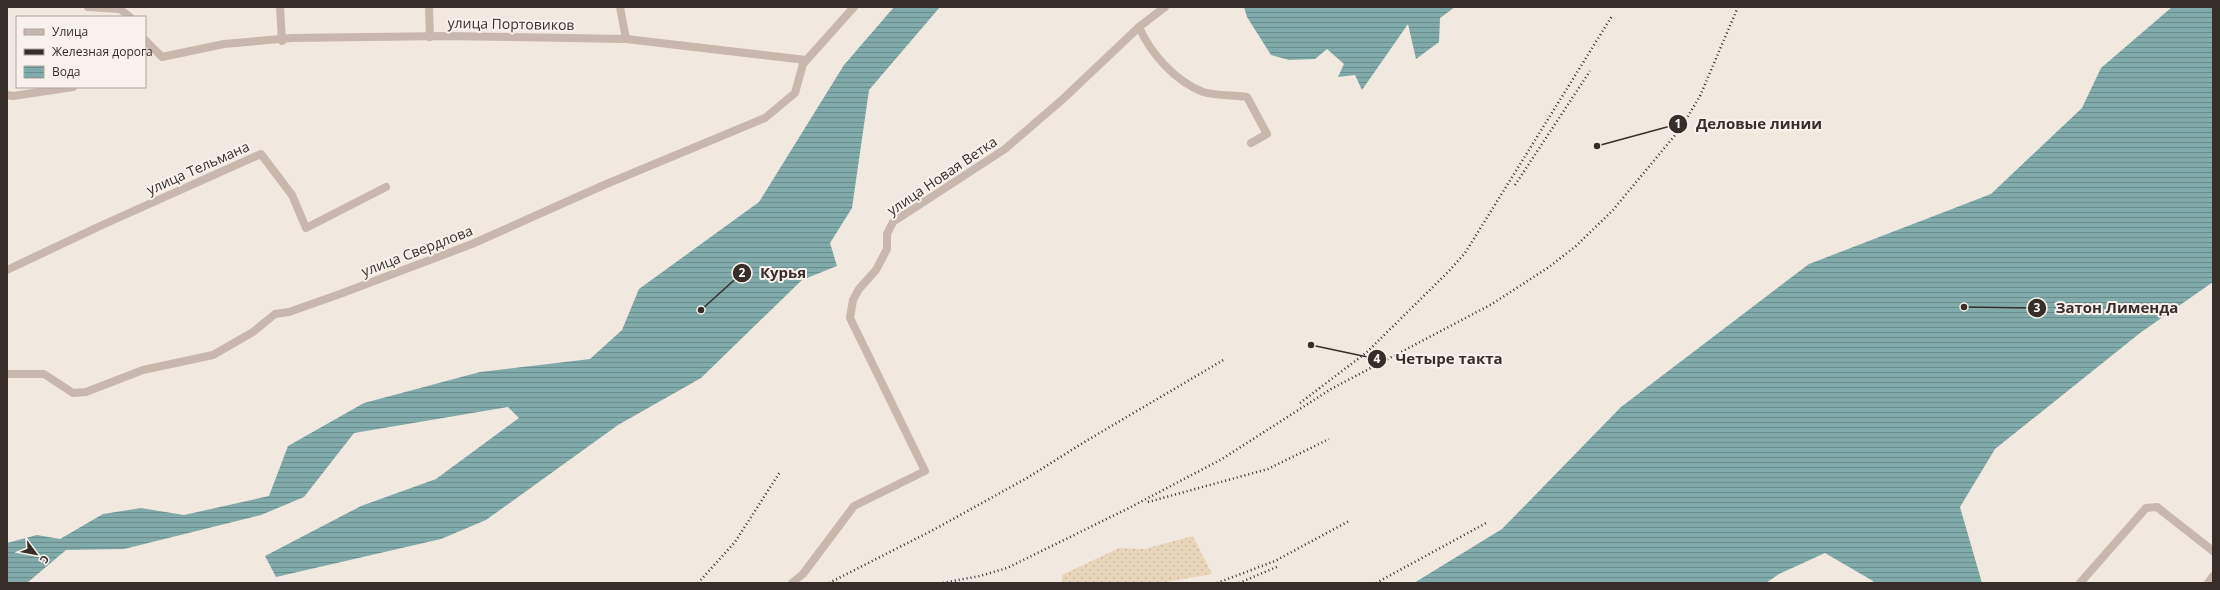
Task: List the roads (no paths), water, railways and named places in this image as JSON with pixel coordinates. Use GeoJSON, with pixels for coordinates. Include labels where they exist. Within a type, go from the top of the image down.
{"type":"FeatureCollection","features":[{"type":"Feature","properties":{"kind":"street"},"geometry":{"type":"LineString","coordinates":[[88,7],[120,9],[129,16]]}},
{"type":"Feature","properties":{"kind":"street"},"geometry":{"type":"LineString","coordinates":[[280,7],[282,41]]}},
{"type":"Feature","properties":{"kind":"street"},"geometry":{"type":"LineString","coordinates":[[429,7],[430,37]]}},
{"type":"Feature","properties":{"kind":"street"},"geometry":{"type":"LineString","coordinates":[[620,7],[626,39]]}},
{"type":"Feature","properties":{"kind":"street"},"geometry":{"type":"LineString","coordinates":[[806,60],[854,7]]}},
{"type":"Feature","properties":{"kind":"street","name":"улица Новая Ветка"},"geometry":{"type":"LineString","coordinates":[[792,583],[802,574],[854,506],[925,471],[850,318],[853,300],[859,289],[876,270],[887,249],[887,234],[893,222],[1005,148],[1063,99],[1139,27],[1165,7]]}},
{"type":"Feature","properties":{"kind":"street"},"geometry":{"type":"LineString","coordinates":[[1139,27],[1158,57],[1178,77],[1204,92],[1246,97],[1268,134],[1251,143]]}},
{"type":"Feature","properties":{"kind":"street","name":"улица Портовиков"},"geometry":{"type":"LineString","coordinates":[[147,43],[162,57],[224,44],[282,41],[292,38],[430,37],[626,39],[806,60]]}},
{"type":"Feature","properties":{"kind":"street","name":"улица Свердлова"},"geometry":{"type":"LineString","coordinates":[[7,374],[44,374],[73,393],[86,392],[143,370],[213,355],[253,332],[275,314],[289,312],[340,294],[477,242],[604,185],[765,118],[796,93],[798,77],[806,60]]}},
{"type":"Feature","properties":{"kind":"street"},"geometry":{"type":"LineString","coordinates":[[7,95],[13,96],[66,88]]}},
{"type":"Feature","properties":{"kind":"street","name":"улица Тельмана"},"geometry":{"type":"LineString","coordinates":[[7,270],[100,226],[261,154],[292,195],[306,228],[386,187]]}},
{"type":"Feature","properties":{"kind":"street"},"geometry":{"type":"LineString","coordinates":[[2080,583],[2146,508],[2157,507],[2213,551]]}},
{"type":"Feature","properties":{"kind":"street"},"geometry":{"type":"LineString","coordinates":[[2208,583],[2213,576]]}},
{"type":"Feature","properties":{"kind":"water"},"geometry":{"type":"Polygon","coordinates":[[[894,7],[940,7],[869,90],[852,208],[830,243],[837,266],[802,280],[701,378],[618,425],[486,520],[441,539],[276,577],[265,556],[361,506],[436,479],[519,418],[508,407],[354,433],[304,497],[261,515],[124,549],[66,550],[27,583],[7,583],[7,543],[37,535],[60,539],[103,514],[141,508],[184,515],[269,496],[288,446],[364,403],[480,372],[590,359],[622,330],[639,289],[759,202],[844,65],[894,7]]]}},
{"type":"Feature","properties":{"kind":"water"},"geometry":{"type":"Polygon","coordinates":[[[1244,7],[1455,7],[1440,18],[1439,42],[1416,59],[1408,24],[1362,90],[1355,75],[1338,77],[1344,64],[1327,49],[1315,59],[1289,60],[1271,55],[1247,17],[1244,7]]]}},
{"type":"Feature","properties":{"kind":"water"},"geometry":{"type":"Polygon","coordinates":[[[2172,7],[2213,7],[2213,282],[2140,333],[1995,449],[1960,507],[1982,583],[1873,583],[1873,581],[1825,553],[1779,574],[1766,583],[1414,583],[1502,529],[1621,407],[1809,264],[1991,194],[2082,108],[2101,68],[2172,7]]]}},
{"type":"Feature","properties":{"kind":"railway"},"geometry":{"type":"LineString","coordinates":[[943,583],[980,576],[1007,568],[1129,508],[1222,459],[1331,389],[1492,304],[1549,267],[1576,246],[1613,210],[1681,128],[1700,96],[1738,7]]}},
{"type":"Feature","properties":{"kind":"railway"},"geometry":{"type":"LineString","coordinates":[[1300,403],[1367,352],[1448,272],[1465,253],[1612,16]]}},
{"type":"Feature","properties":{"kind":"railway"},"geometry":{"type":"LineString","coordinates":[[1515,185],[1590,71]]}},
{"type":"Feature","properties":{"kind":"railway"},"geometry":{"type":"LineString","coordinates":[[829,583],[935,529],[1027,478],[1086,441],[1225,359]]}},
{"type":"Feature","properties":{"kind":"railway"},"geometry":{"type":"LineString","coordinates":[[1148,502],[1268,469],[1329,439]]}},
{"type":"Feature","properties":{"kind":"railway"},"geometry":{"type":"LineString","coordinates":[[698,583],[735,542],[780,472]]}},
{"type":"Feature","properties":{"kind":"railway"},"geometry":{"type":"LineString","coordinates":[[1217,583],[1275,561],[1349,521]]}},
{"type":"Feature","properties":{"kind":"railway"},"geometry":{"type":"LineString","coordinates":[[1376,583],[1488,522]]}},
{"type":"Feature","properties":{"kind":"railway"},"geometry":{"type":"LineString","coordinates":[[1239,583],[1279,566]]}},
{"type":"Feature","properties":{"kind":"place","name":"Деловые линии"},"geometry":{"type":"Point","coordinates":[1597,146]}},
{"type":"Feature","properties":{"kind":"place","name":"Затон Лименда"},"geometry":{"type":"Point","coordinates":[1964,307]}},
{"type":"Feature","properties":{"kind":"place","name":"Курья"},"geometry":{"type":"Point","coordinates":[701,310]}},
{"type":"Feature","properties":{"kind":"place","name":"Четыре такта"},"geometry":{"type":"Point","coordinates":[1311,345]}}]}
